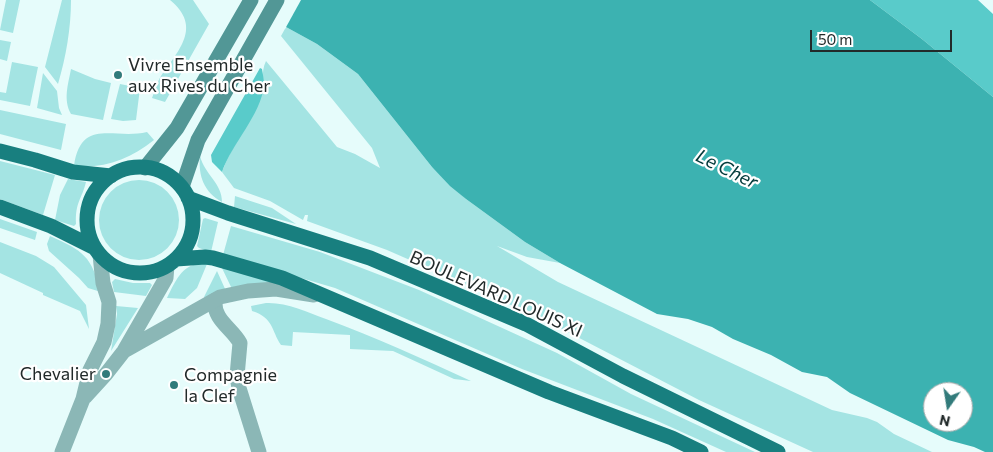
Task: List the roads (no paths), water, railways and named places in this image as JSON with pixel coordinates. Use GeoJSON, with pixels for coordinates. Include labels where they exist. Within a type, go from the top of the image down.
{"type":"FeatureCollection","features":[{"type":"Feature","properties":{"kind":"main road"},"geometry":{"type":"LineString","coordinates":[[145,168],[177,128],[251,0]]}},
{"type":"Feature","properties":{"kind":"main road"},"geometry":{"type":"LineString","coordinates":[[185,193],[198,140],[277,0]]}},
{"type":"Feature","properties":{"kind":"main road"},"geometry":{"type":"LineString","coordinates":[[0,151],[73,172],[111,176]]}},
{"type":"Feature","properties":{"kind":"main road"},"geometry":{"type":"LineString","coordinates":[[0,207],[51,226],[97,252],[111,265],[139,274],[154,272],[172,262],[183,251],[192,230],[192,208],[185,193],[171,178],[159,171],[145,168],[128,169],[111,176],[98,188],[89,205],[88,232],[97,252]]}},
{"type":"Feature","properties":{"kind":"main road","name":"BOULEVARD LOUIS XI"},"geometry":{"type":"LineString","coordinates":[[185,193],[228,213],[370,258],[526,324],[623,376],[778,452]]}},
{"type":"Feature","properties":{"kind":"main road"},"geometry":{"type":"LineString","coordinates":[[172,262],[205,257],[282,278],[549,392],[672,438],[701,452]]}},
{"type":"Feature","properties":{"kind":"street"},"geometry":{"type":"LineString","coordinates":[[62,452],[84,398],[90,370],[104,342],[110,313],[97,252]]}},
{"type":"Feature","properties":{"kind":"street"},"geometry":{"type":"LineString","coordinates":[[84,398],[124,351],[166,278],[172,262]]}},
{"type":"Feature","properties":{"kind":"street"},"geometry":{"type":"LineString","coordinates":[[124,351],[220,297],[248,291],[276,289],[307,293],[337,300]]}},
{"type":"Feature","properties":{"kind":"street"},"geometry":{"type":"LineString","coordinates":[[215,300],[215,307],[219,318],[239,340],[240,350],[237,376],[239,388],[259,452]]}},
{"type":"Feature","properties":{"kind":"water","name":"Le Cher"},"geometry":{"type":"Polygon","coordinates":[[[260,0],[870,0],[922,39],[993,97],[993,452],[985,452],[948,440],[931,432],[973,432],[973,382],[923,382],[923,428],[850,393],[827,377],[802,372],[712,327],[688,319],[657,314],[560,263],[525,242],[450,186],[432,167],[358,74],[317,44],[286,27],[260,0]]]}},
{"type":"Feature","properties":{"kind":"place","name":"Vivre Ensemble aux Rives du Cher"},"geometry":{"type":"Point","coordinates":[118,75]}},
{"type":"Feature","properties":{"kind":"place","name":"Chevalier"},"geometry":{"type":"Point","coordinates":[106,374]}},
{"type":"Feature","properties":{"kind":"place","name":"Compagnie la Clef"},"geometry":{"type":"Point","coordinates":[174,385]}}]}
